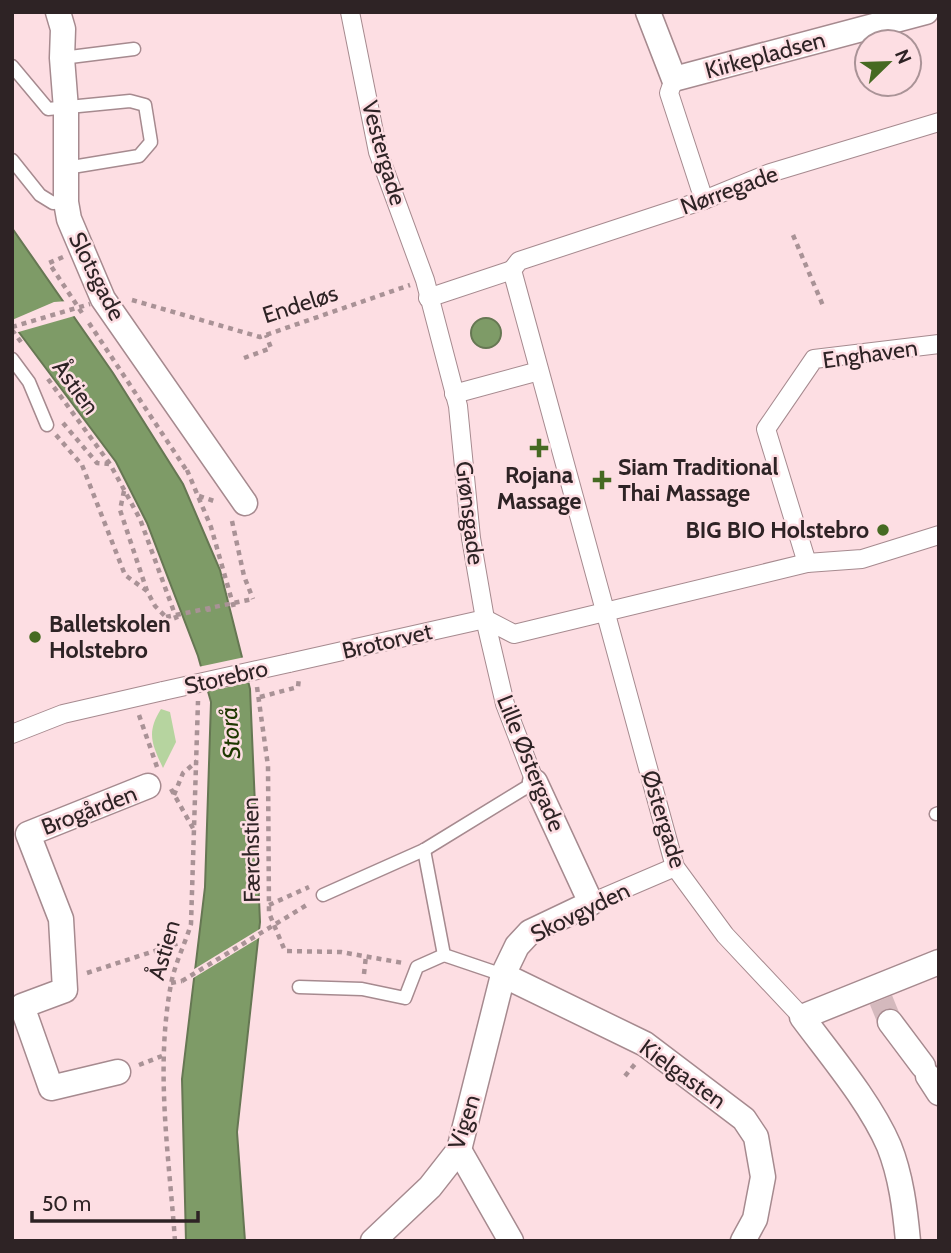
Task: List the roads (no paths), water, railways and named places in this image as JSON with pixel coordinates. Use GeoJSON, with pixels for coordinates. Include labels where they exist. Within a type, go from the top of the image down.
{"type":"FeatureCollection","features":[{"type":"Feature","properties":{"kind":"street","name":"Slotsgade"},"geometry":{"type":"LineString","coordinates":[[58,12],[63,24],[66,202],[69,219],[97,301],[245,503]]}},
{"type":"Feature","properties":{"kind":"street","name":"Vestergade"},"geometry":{"type":"LineString","coordinates":[[350,12],[378,152],[427,290],[456,400]]}},
{"type":"Feature","properties":{"kind":"street","name":"Kirkepladsen"},"geometry":{"type":"LineString","coordinates":[[648,12],[674,79],[926,12]]}},
{"type":"Feature","properties":{"kind":"street"},"geometry":{"type":"LineString","coordinates":[[674,79],[669,93],[704,200]]}},
{"type":"Feature","properties":{"kind":"street","name":"Nørregade"},"geometry":{"type":"LineString","coordinates":[[427,290],[516,265],[704,200],[770,173],[939,122]]}},
{"type":"Feature","properties":{"kind":"street","name":"Østergade"},"geometry":{"type":"LineString","coordinates":[[516,265],[540,375],[675,867],[725,935],[802,1017],[856,1089],[889,1146],[904,1200],[908,1241]]}},
{"type":"Feature","properties":{"kind":"street","name":"Enghaven"},"geometry":{"type":"LineString","coordinates":[[807,564],[766,429],[814,359],[939,344]]}},
{"type":"Feature","properties":{"kind":"street"},"geometry":{"type":"LineString","coordinates":[[456,400],[540,375]]}},
{"type":"Feature","properties":{"kind":"street","name":"Grønsgade"},"geometry":{"type":"LineString","coordinates":[[456,400],[471,538],[485,619]]}},
{"type":"Feature","properties":{"kind":"street"},"geometry":{"type":"LineString","coordinates":[[485,619],[514,634],[807,564],[862,559],[939,535]]}},
{"type":"Feature","properties":{"kind":"street","name":"Brotorvet"},"geometry":{"type":"LineString","coordinates":[[289,663],[485,619]]}},
{"type":"Feature","properties":{"kind":"street","name":"Lille Østergade"},"geometry":{"type":"LineString","coordinates":[[485,619],[505,704],[535,782],[591,903]]}},
{"type":"Feature","properties":{"kind":"street","name":"Storebro"},"geometry":{"type":"LineString","coordinates":[[12,734],[63,715],[289,663]]}},
{"type":"Feature","properties":{"kind":"street","name":"Brogården"},"geometry":{"type":"LineString","coordinates":[[17,1008],[65,990],[61,919],[28,834],[148,786]]}},
{"type":"Feature","properties":{"kind":"street","name":"Skovgyden"},"geometry":{"type":"LineString","coordinates":[[503,975],[517,946],[530,932],[675,867]]}},
{"type":"Feature","properties":{"kind":"street"},"geometry":{"type":"LineString","coordinates":[[802,1017],[882,1003],[939,962]]}},
{"type":"Feature","properties":{"kind":"street","name":"Vigen"},"geometry":{"type":"LineString","coordinates":[[373,1241],[430,1187],[459,1150],[503,975]]}},
{"type":"Feature","properties":{"kind":"street","name":"Kielgasten"},"geometry":{"type":"LineString","coordinates":[[503,975],[645,1044],[744,1119],[756,1137],[763,1177],[755,1219],[743,1241]]}},
{"type":"Feature","properties":{"kind":"street"},"geometry":{"type":"LineString","coordinates":[[882,1003],[930,1078]]}},
{"type":"Feature","properties":{"kind":"street"},"geometry":{"type":"LineString","coordinates":[[17,1008],[51,1088],[118,1072]]}},
{"type":"Feature","properties":{"kind":"street"},"geometry":{"type":"LineString","coordinates":[[459,1150],[510,1241]]}},
{"type":"Feature","properties":{"kind":"lane"},"geometry":{"type":"LineString","coordinates":[[62,58],[134,49]]}},
{"type":"Feature","properties":{"kind":"lane"},"geometry":{"type":"LineString","coordinates":[[12,66],[48,109],[130,101],[145,106],[151,142],[139,156],[66,168]]}},
{"type":"Feature","properties":{"kind":"lane"},"geometry":{"type":"LineString","coordinates":[[12,160],[40,195],[52,203],[66,202]]}},
{"type":"Feature","properties":{"kind":"lane"},"geometry":{"type":"LineString","coordinates":[[12,359],[29,382],[47,425]]}},
{"type":"Feature","properties":{"kind":"lane"},"geometry":{"type":"LineString","coordinates":[[323,895],[424,850],[535,782]]}},
{"type":"Feature","properties":{"kind":"lane"},"geometry":{"type":"LineString","coordinates":[[424,850],[444,955]]}},
{"type":"Feature","properties":{"kind":"lane"},"geometry":{"type":"LineString","coordinates":[[299,987],[362,989],[405,998],[417,967],[444,955],[503,975]]}},
{"type":"Feature","properties":{"kind":"water","name":"Storå"},"geometry":{"type":"Polygon","coordinates":[[[12,228],[113,373],[183,484],[220,570],[250,689],[260,922],[237,1132],[245,1241],[186,1241],[182,1079],[205,887],[211,702],[198,656],[147,523],[116,462],[12,323],[12,228]]]}},
{"type":"Feature","properties":{"kind":"water"},"geometry":{"type":"Polygon","coordinates":[[[486,318],[497,322],[501,333],[497,344],[486,348],[475,344],[471,333],[475,322],[486,318]]]}},
{"type":"Feature","properties":{"kind":"tunnel"},"geometry":{"type":"LineString","coordinates":[[881,1000],[890,1022]]}},
{"type":"Feature","properties":{"kind":"place","name":"Rojana Massage"},"geometry":{"type":"Point","coordinates":[539,448]}},
{"type":"Feature","properties":{"kind":"place","name":"Siam Traditional Thai Massage"},"geometry":{"type":"Point","coordinates":[602,480]}},
{"type":"Feature","properties":{"kind":"place","name":"BIG BIO Holstebro"},"geometry":{"type":"Point","coordinates":[883,530]}},
{"type":"Feature","properties":{"kind":"place","name":"Balletskolen Holstebro"},"geometry":{"type":"Point","coordinates":[35,637]}}]}
